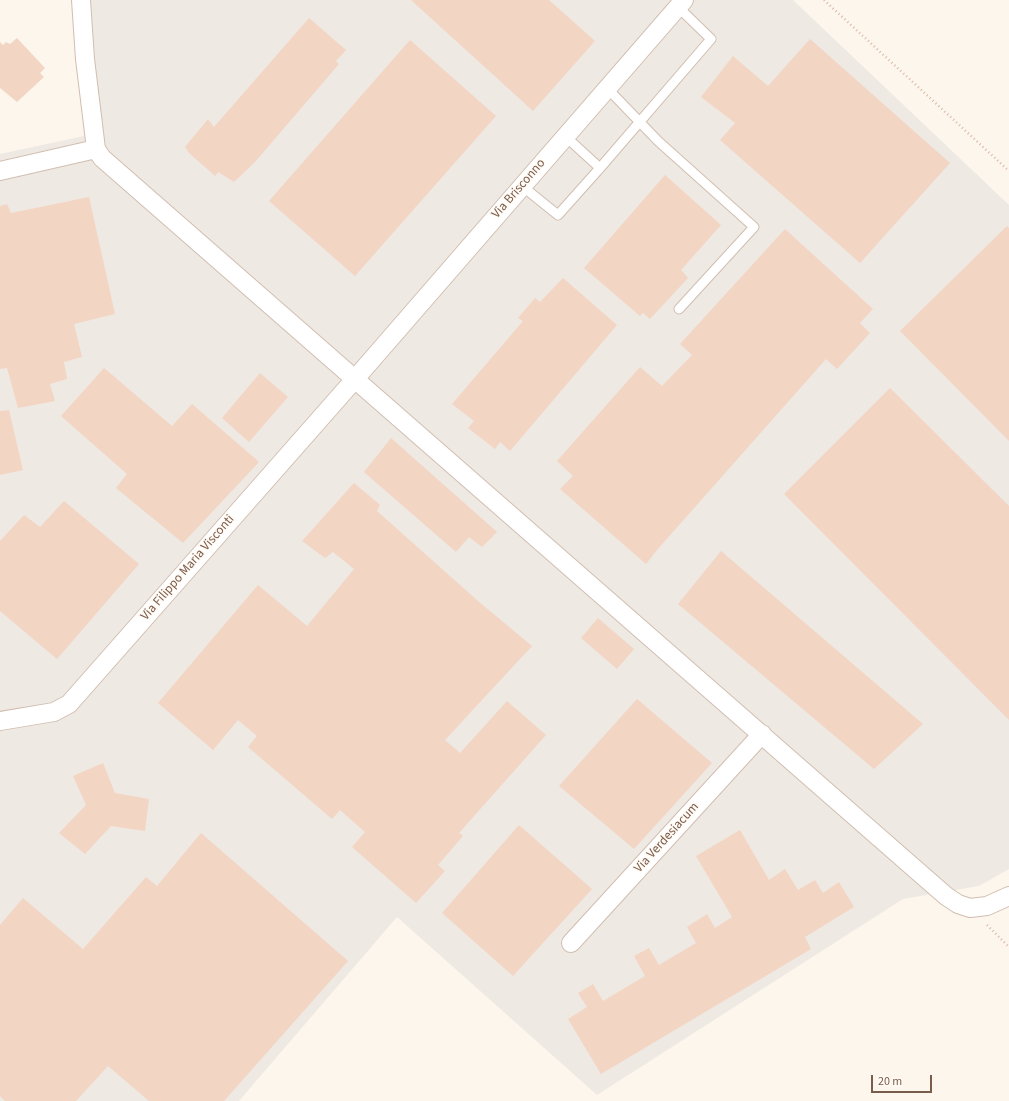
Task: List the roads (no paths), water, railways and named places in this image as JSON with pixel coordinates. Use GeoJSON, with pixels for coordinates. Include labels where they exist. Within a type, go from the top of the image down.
{"type":"FeatureCollection","features":[{"type":"Feature","properties":{"kind":"street"},"geometry":{"type":"LineString","coordinates":[[81,0],[84,59],[96,149],[102,158],[946,896],[958,904],[970,908],[987,906],[1009,896]]}},
{"type":"Feature","properties":{"kind":"street","name":"Via Brisconno"},"geometry":{"type":"LineString","coordinates":[[355,379],[681,3]]}},
{"type":"Feature","properties":{"kind":"street"},"geometry":{"type":"LineString","coordinates":[[0,171],[96,149]]}},
{"type":"Feature","properties":{"kind":"street","name":"Via Filippo Maria Visconti"},"geometry":{"type":"LineString","coordinates":[[0,722],[54,712],[69,704],[355,379]]}},
{"type":"Feature","properties":{"kind":"street","name":"Via Verdesiacum"},"geometry":{"type":"LineString","coordinates":[[571,943],[762,734]]}},
{"type":"Feature","properties":{"kind":"lane"},"geometry":{"type":"LineString","coordinates":[[522,186],[558,214],[600,168],[712,39],[681,3]]}},
{"type":"Feature","properties":{"kind":"lane"},"geometry":{"type":"LineString","coordinates":[[607,88],[658,141],[754,227],[679,309]]}},
{"type":"Feature","properties":{"kind":"lane"},"geometry":{"type":"LineString","coordinates":[[566,136],[600,168]]}}]}
